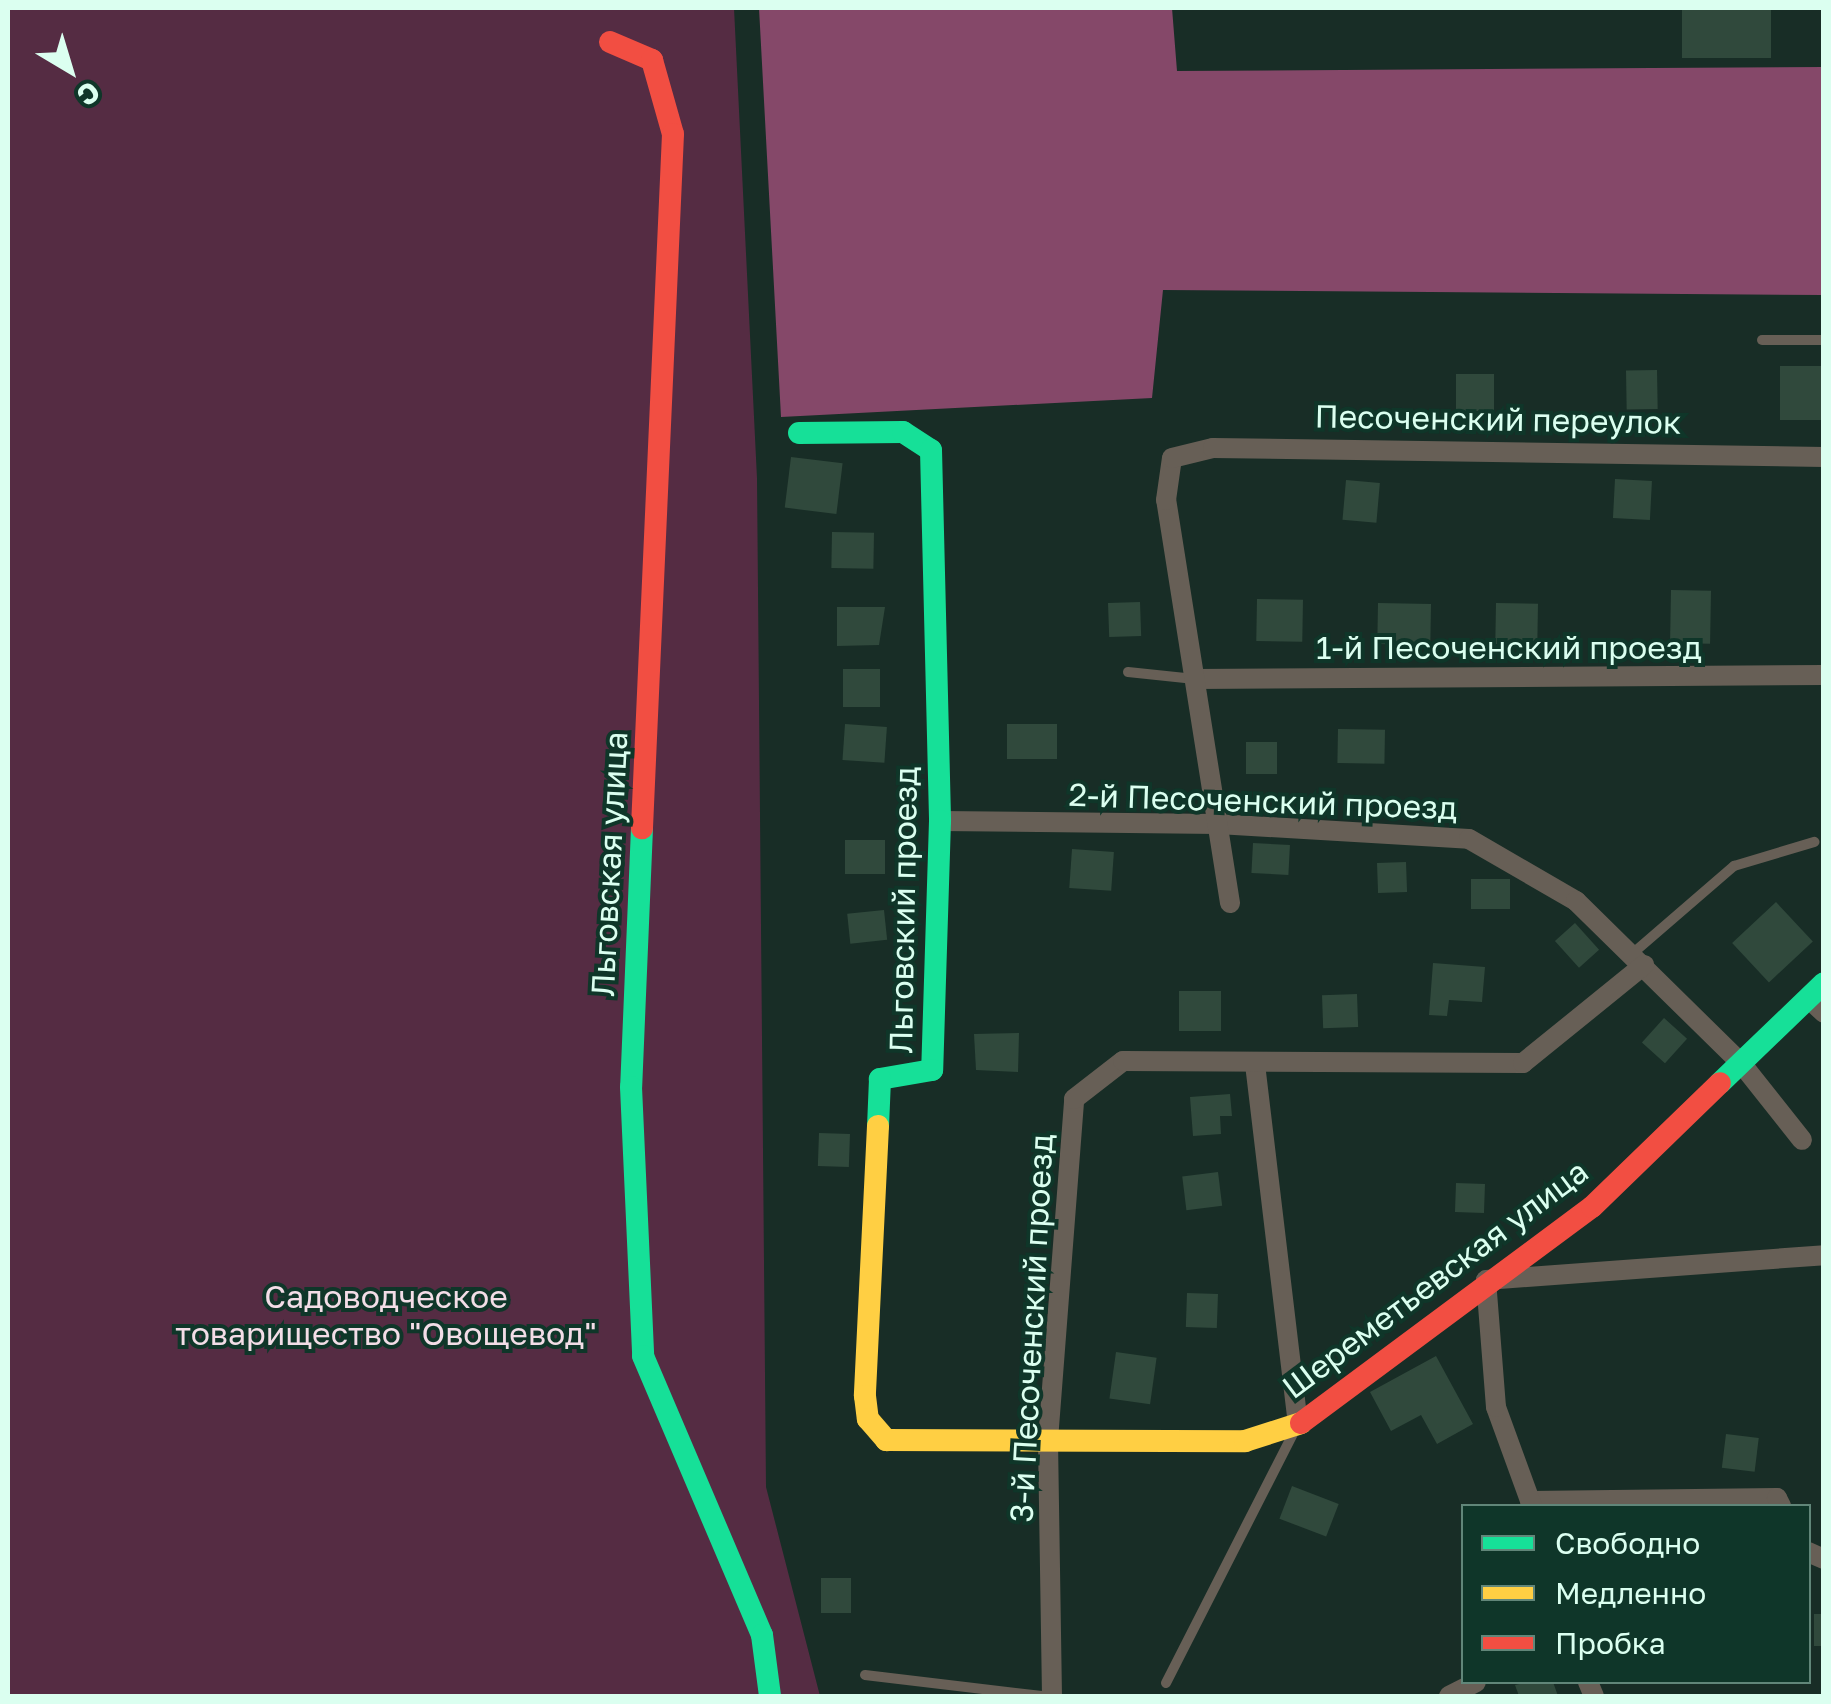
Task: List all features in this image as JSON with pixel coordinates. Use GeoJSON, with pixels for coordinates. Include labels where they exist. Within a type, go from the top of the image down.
{"type":"FeatureCollection","features":[{"type":"Feature","properties":{"kind":"street","name":"Льговская улица"},"geometry":{"type":"LineString","coordinates":[[610,42],[652,60],[666,88],[673,134],[631,1088],[644,1356],[762,1635],[770,1696]]}},
{"type":"Feature","properties":{"kind":"street","name":"Льговский проезд"},"geometry":{"type":"LineString","coordinates":[[800,433],[903,432],[931,450],[940,821],[932,1070],[880,1079],[865,1396],[868,1419],[886,1440]]}},
{"type":"Feature","properties":{"kind":"street","name":"Песоченский переулок"},"geometry":{"type":"LineString","coordinates":[[1196,679],[1166,500],[1172,458],[1212,448],[1824,456]]}},
{"type":"Feature","properties":{"kind":"street","name":"1-й Песоченский проезд"},"geometry":{"type":"LineString","coordinates":[[1196,679],[1824,675]]}},
{"type":"Feature","properties":{"kind":"street"},"geometry":{"type":"LineString","coordinates":[[1196,679],[1230,903]]}},
{"type":"Feature","properties":{"kind":"street","name":"2-й Песоченский проезд"},"geometry":{"type":"LineString","coordinates":[[940,821],[1218,824],[1469,839],[1576,900],[1741,1064],[1802,1140]]}},
{"type":"Feature","properties":{"kind":"street","name":"3-й Песоченский проезд"},"geometry":{"type":"LineString","coordinates":[[1052,1696],[1048,1440],[1074,1100],[1124,1061],[1523,1062],[1638,960]]}},
{"type":"Feature","properties":{"kind":"street","name":"Шереметьевская улица"},"geometry":{"type":"LineString","coordinates":[[886,1440],[1245,1441],[1298,1425],[1486,1280],[1592,1206],[1741,1064],[1818,998]]}},
{"type":"Feature","properties":{"kind":"street"},"geometry":{"type":"LineString","coordinates":[[1255,1064],[1298,1425]]}},
{"type":"Feature","properties":{"kind":"street"},"geometry":{"type":"LineString","coordinates":[[1780,1504],[1776,1498],[1531,1504],[1496,1407],[1486,1280],[1824,1254]]}},
{"type":"Feature","properties":{"kind":"street"},"geometry":{"type":"LineString","coordinates":[[1449,1696],[1472,1684]]}},
{"type":"Feature","properties":{"kind":"lane"},"geometry":{"type":"LineString","coordinates":[[1762,340],[1824,340]]}},
{"type":"Feature","properties":{"kind":"lane"},"geometry":{"type":"LineString","coordinates":[[1128,672],[1196,679]]}},
{"type":"Feature","properties":{"kind":"lane"},"geometry":{"type":"LineString","coordinates":[[1638,960],[1734,866],[1814,842]]}},
{"type":"Feature","properties":{"kind":"lane"},"geometry":{"type":"LineString","coordinates":[[1166,1682],[1298,1425]]}},
{"type":"Feature","properties":{"kind":"lane"},"geometry":{"type":"LineString","coordinates":[[865,1675],[1042,1696]]}},
{"type":"Feature","properties":{"kind":"green space","name":"Садоводческое товарищество \"Овощевод\""},"geometry":{"type":"Polygon","coordinates":[[[8,8],[734,8],[757,478],[766,1487],[820,1696],[8,1696],[8,8]]]}},
{"type":"Feature","properties":{"kind":"shaded area"},"geometry":{"type":"Polygon","coordinates":[[[759,8],[1172,8],[1177,71],[1823,67],[1823,295],[1163,290],[1152,398],[781,417],[759,8]]]}},
{"type":"Feature","properties":{"kind":"building"},"geometry":{"type":"Polygon","coordinates":[[[1682,8],[1771,8],[1771,58],[1682,58],[1682,8]]]}},
{"type":"Feature","properties":{"kind":"building"},"geometry":{"type":"Polygon","coordinates":[[[1780,366],[1824,366],[1824,420],[1780,420],[1780,366]]]}},
{"type":"Feature","properties":{"kind":"building"},"geometry":{"type":"Polygon","coordinates":[[[1657,370],[1658,409],[1627,410],[1626,371],[1657,370]]]}},
{"type":"Feature","properties":{"kind":"building"},"geometry":{"type":"Polygon","coordinates":[[[1456,374],[1494,374],[1494,411],[1456,411],[1456,374]]]}},
{"type":"Feature","properties":{"kind":"building"},"geometry":{"type":"Polygon","coordinates":[[[791,457],[843,463],[836,514],[785,508],[791,457]]]}},
{"type":"Feature","properties":{"kind":"building"},"geometry":{"type":"Polygon","coordinates":[[[1615,479],[1652,481],[1650,520],[1613,518],[1615,479]]]}},
{"type":"Feature","properties":{"kind":"building"},"geometry":{"type":"Polygon","coordinates":[[[1346,480],[1380,483],[1376,523],[1343,520],[1346,480]]]}},
{"type":"Feature","properties":{"kind":"building"},"geometry":{"type":"Polygon","coordinates":[[[832,532],[874,533],[873,569],[831,568],[832,532]]]}},
{"type":"Feature","properties":{"kind":"building"},"geometry":{"type":"Polygon","coordinates":[[[1671,590],[1711,591],[1710,644],[1670,643],[1671,590]]]}},
{"type":"Feature","properties":{"kind":"building"},"geometry":{"type":"Polygon","coordinates":[[[1257,599],[1303,600],[1302,642],[1256,641],[1257,599]]]}},
{"type":"Feature","properties":{"kind":"building"},"geometry":{"type":"Polygon","coordinates":[[[1140,602],[1141,636],[1109,637],[1108,603],[1140,602]]]}},
{"type":"Feature","properties":{"kind":"building"},"geometry":{"type":"Polygon","coordinates":[[[1378,603],[1431,604],[1430,645],[1377,644],[1378,603]]]}},
{"type":"Feature","properties":{"kind":"building"},"geometry":{"type":"Polygon","coordinates":[[[1496,603],[1538,604],[1537,645],[1495,644],[1496,603]]]}},
{"type":"Feature","properties":{"kind":"building"},"geometry":{"type":"Polygon","coordinates":[[[837,607],[885,607],[879,645],[837,646],[837,607]]]}},
{"type":"Feature","properties":{"kind":"building"},"geometry":{"type":"Polygon","coordinates":[[[843,669],[880,669],[880,707],[843,707],[843,669]]]}},
{"type":"Feature","properties":{"kind":"building"},"geometry":{"type":"Polygon","coordinates":[[[845,724],[887,727],[884,763],[842,760],[845,724]]]}},
{"type":"Feature","properties":{"kind":"building"},"geometry":{"type":"Polygon","coordinates":[[[1007,724],[1057,724],[1057,759],[1007,759],[1007,724]]]}},
{"type":"Feature","properties":{"kind":"building"},"geometry":{"type":"Polygon","coordinates":[[[1338,729],[1385,730],[1384,764],[1337,763],[1338,729]]]}},
{"type":"Feature","properties":{"kind":"building"},"geometry":{"type":"Polygon","coordinates":[[[1246,742],[1277,742],[1277,774],[1246,774],[1246,742]]]}},
{"type":"Feature","properties":{"kind":"building"},"geometry":{"type":"Polygon","coordinates":[[[845,840],[885,840],[885,874],[845,874],[845,840]]]}},
{"type":"Feature","properties":{"kind":"building"},"geometry":{"type":"Polygon","coordinates":[[[1253,843],[1290,845],[1288,875],[1251,873],[1253,843]]]}},
{"type":"Feature","properties":{"kind":"building"},"geometry":{"type":"Polygon","coordinates":[[[1072,849],[1114,852],[1111,891],[1069,888],[1072,849]]]}},
{"type":"Feature","properties":{"kind":"building"},"geometry":{"type":"Polygon","coordinates":[[[1406,862],[1407,892],[1378,893],[1377,863],[1406,862]]]}},
{"type":"Feature","properties":{"kind":"building"},"geometry":{"type":"Polygon","coordinates":[[[1471,879],[1510,879],[1510,909],[1471,909],[1471,879]]]}},
{"type":"Feature","properties":{"kind":"building"},"geometry":{"type":"Polygon","coordinates":[[[1776,902],[1813,941],[1769,982],[1732,943],[1776,902]]]}},
{"type":"Feature","properties":{"kind":"building"},"geometry":{"type":"Polygon","coordinates":[[[884,910],[887,940],[850,944],[847,914],[884,910]]]}},
{"type":"Feature","properties":{"kind":"building"},"geometry":{"type":"Polygon","coordinates":[[[1575,923],[1599,950],[1579,968],[1555,941],[1575,923]]]}},
{"type":"Feature","properties":{"kind":"building"},"geometry":{"type":"Polygon","coordinates":[[[1433,963],[1485,967],[1482,1002],[1449,1000],[1447,1016],[1429,1015],[1433,963]]]}},
{"type":"Feature","properties":{"kind":"building"},"geometry":{"type":"Polygon","coordinates":[[[1179,991],[1221,991],[1221,1031],[1179,1031],[1179,991]]]}},
{"type":"Feature","properties":{"kind":"building"},"geometry":{"type":"Polygon","coordinates":[[[1357,994],[1358,1027],[1323,1028],[1322,995],[1357,994]]]}},
{"type":"Feature","properties":{"kind":"building"},"geometry":{"type":"Polygon","coordinates":[[[1664,1018],[1687,1039],[1665,1063],[1642,1043],[1664,1018]]]}},
{"type":"Feature","properties":{"kind":"building"},"geometry":{"type":"Polygon","coordinates":[[[1019,1033],[1018,1072],[976,1070],[974,1034],[1019,1033]]]}},
{"type":"Feature","properties":{"kind":"building"},"geometry":{"type":"Polygon","coordinates":[[[1230,1094],[1232,1116],[1220,1116],[1221,1134],[1193,1136],[1190,1097],[1230,1094]]]}},
{"type":"Feature","properties":{"kind":"building"},"geometry":{"type":"Polygon","coordinates":[[[819,1133],[850,1134],[849,1167],[818,1166],[819,1133]]]}},
{"type":"Feature","properties":{"kind":"building"},"geometry":{"type":"Polygon","coordinates":[[[1218,1172],[1222,1206],[1186,1210],[1182,1176],[1218,1172]]]}},
{"type":"Feature","properties":{"kind":"building"},"geometry":{"type":"Polygon","coordinates":[[[1456,1183],[1485,1184],[1484,1213],[1455,1212],[1456,1183]]]}},
{"type":"Feature","properties":{"kind":"building"},"geometry":{"type":"Polygon","coordinates":[[[1187,1293],[1218,1294],[1217,1328],[1186,1327],[1187,1293]]]}},
{"type":"Feature","properties":{"kind":"building"},"geometry":{"type":"Polygon","coordinates":[[[1116,1352],[1157,1358],[1150,1404],[1109,1399],[1116,1352]]]}},
{"type":"Feature","properties":{"kind":"building"},"geometry":{"type":"Polygon","coordinates":[[[1436,1356],[1473,1424],[1437,1444],[1421,1415],[1391,1431],[1370,1392],[1436,1356]]]}},
{"type":"Feature","properties":{"kind":"building"},"geometry":{"type":"Polygon","coordinates":[[[1726,1434],[1759,1438],[1755,1472],[1722,1468],[1726,1434]]]}},
{"type":"Feature","properties":{"kind":"building"},"geometry":{"type":"Polygon","coordinates":[[[1292,1486],[1339,1504],[1326,1537],[1279,1519],[1292,1486]]]}},
{"type":"Feature","properties":{"kind":"building"},"geometry":{"type":"Polygon","coordinates":[[[821,1578],[851,1578],[851,1613],[821,1613],[821,1578]]]}},
{"type":"Feature","properties":{"kind":"building"},"geometry":{"type":"Polygon","coordinates":[[[1814,1614],[1824,1614],[1824,1646],[1814,1646],[1814,1614]]]}},
{"type":"Feature","properties":{"kind":"building"},"geometry":{"type":"Polygon","coordinates":[[[1554,1684],[1558,1696],[1519,1696],[1515,1685],[1554,1684]]]}},
{"type":"Feature","properties":{"kind":"traffic: fast"},"geometry":{"type":"LineString","coordinates":[[799,433],[903,432],[931,450],[940,821],[932,1070],[880,1079],[878,1126]]}},
{"type":"Feature","properties":{"kind":"traffic: fast"},"geometry":{"type":"LineString","coordinates":[[642,828],[631,1087],[643,1356],[762,1635],[770,1696]]}},
{"type":"Feature","properties":{"kind":"traffic: fast"},"geometry":{"type":"LineString","coordinates":[[1720,1083],[1824,983]]}},
{"type":"Feature","properties":{"kind":"traffic: slow"},"geometry":{"type":"LineString","coordinates":[[878,1126],[865,1396],[868,1419],[886,1440],[1245,1441],[1301,1423]]}},
{"type":"Feature","properties":{"kind":"traffic: jam"},"geometry":{"type":"LineString","coordinates":[[610,42],[652,60],[673,134],[642,828]]}},
{"type":"Feature","properties":{"kind":"traffic: jam"},"geometry":{"type":"LineString","coordinates":[[1301,1423],[1592,1207],[1720,1083]]}}]}
